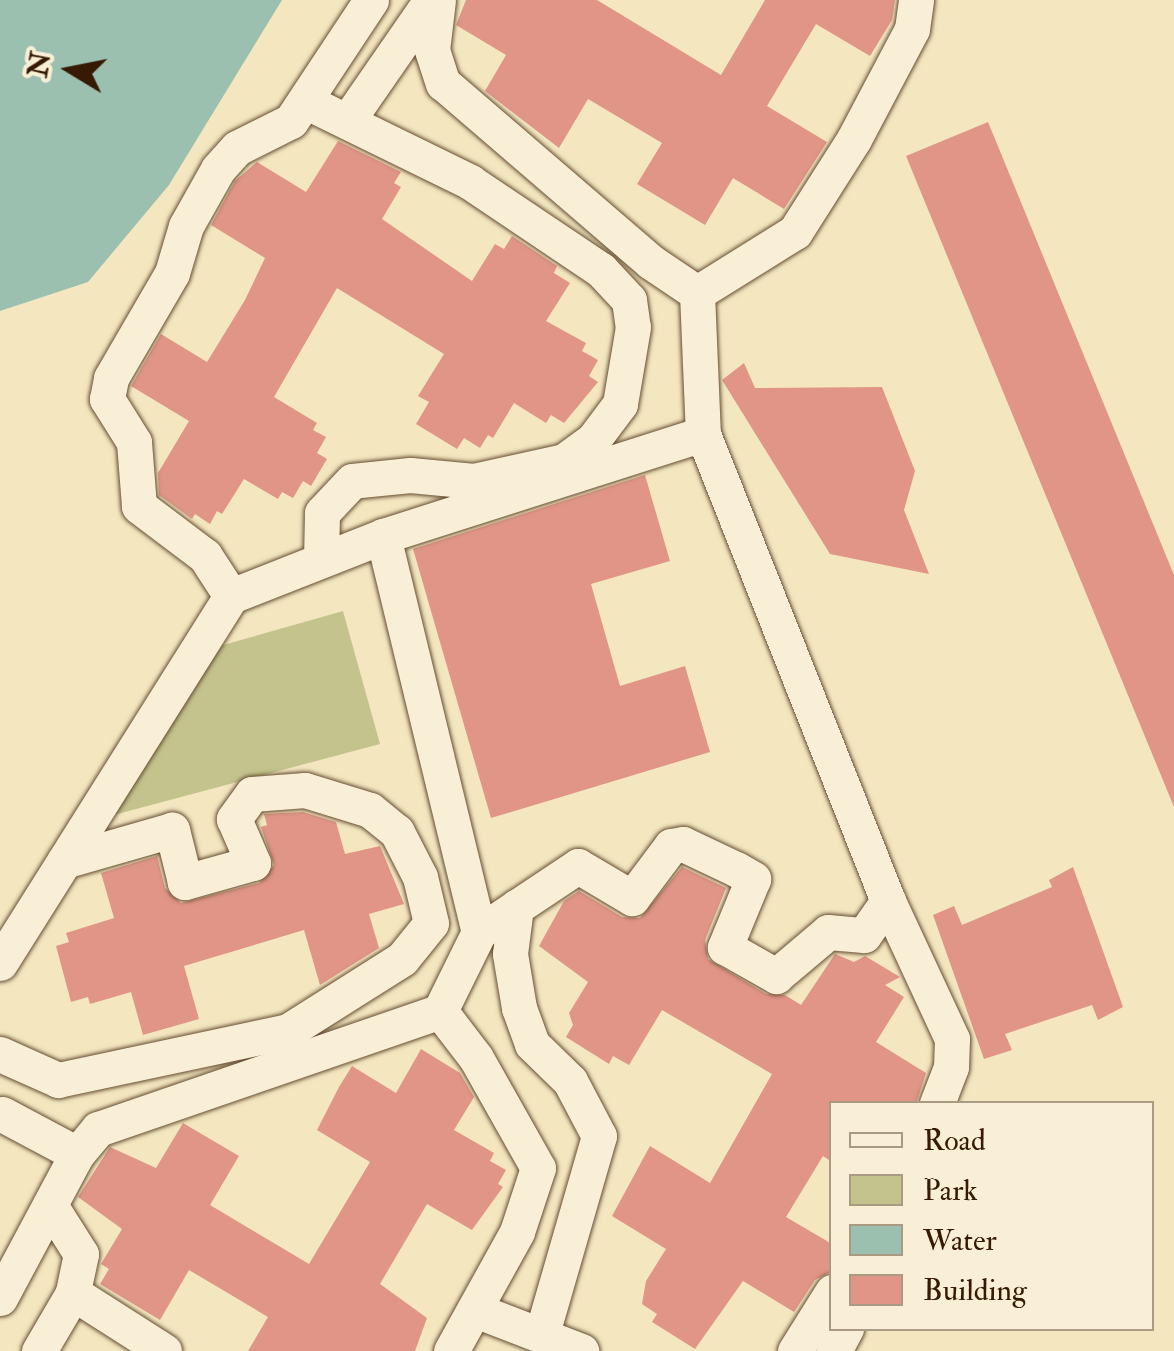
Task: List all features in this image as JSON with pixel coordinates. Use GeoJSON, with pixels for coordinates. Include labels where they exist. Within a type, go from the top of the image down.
{"type":"FeatureCollection","features":[{"type":"Feature","properties":{"kind":"street"},"geometry":{"type":"LineString","coordinates":[[231,596],[205,556],[139,506],[134,442],[107,399],[111,378],[172,273],[186,226],[218,169],[237,148],[291,121],[371,0]]}},
{"type":"Feature","properties":{"kind":"street"},"geometry":{"type":"LineString","coordinates":[[348,120],[434,0]]}},
{"type":"Feature","properties":{"kind":"street"},"geometry":{"type":"LineString","coordinates":[[434,0],[432,50],[443,83],[651,262],[698,292]]}},
{"type":"Feature","properties":{"kind":"street"},"geometry":{"type":"LineString","coordinates":[[698,292],[795,232],[871,108],[912,29],[916,0]]}},
{"type":"Feature","properties":{"kind":"street"},"geometry":{"type":"LineString","coordinates":[[307,102],[470,182],[601,270],[629,300],[631,358],[620,404],[593,440],[564,461],[474,481],[410,474],[352,481],[322,512],[321,560]]}},
{"type":"Feature","properties":{"kind":"street"},"geometry":{"type":"LineString","coordinates":[[698,292],[704,434],[888,901],[952,1040],[951,1068],[939,1101]]}},
{"type":"Feature","properties":{"kind":"street"},"geometry":{"type":"LineString","coordinates":[[0,964],[231,596],[383,536],[704,434]]}},
{"type":"Feature","properties":{"kind":"street"},"geometry":{"type":"LineString","coordinates":[[383,536],[479,932]]}},
{"type":"Feature","properties":{"kind":"street"},"geometry":{"type":"LineString","coordinates":[[0,1054],[58,1080],[288,1031],[402,958],[431,923],[420,877],[397,832],[370,810],[305,790],[252,794],[234,819],[252,864],[185,882],[172,830],[64,860]]}},
{"type":"Feature","properties":{"kind":"street"},"geometry":{"type":"LineString","coordinates":[[0,1298],[77,1154],[98,1129],[440,1011],[479,932],[578,866],[632,898],[661,852],[683,844],[753,879],[725,947],[776,976],[828,932],[864,935],[888,901]]}},
{"type":"Feature","properties":{"kind":"street"},"geometry":{"type":"LineString","coordinates":[[516,907],[510,954],[519,1008],[532,1044],[570,1081],[599,1136],[542,1334]]}},
{"type":"Feature","properties":{"kind":"street"},"geometry":{"type":"LineString","coordinates":[[440,1011],[476,1058],[538,1168],[517,1232],[451,1351]]}},
{"type":"Feature","properties":{"kind":"street"},"geometry":{"type":"LineString","coordinates":[[1,1111],[77,1154]]}},
{"type":"Feature","properties":{"kind":"street"},"geometry":{"type":"LineString","coordinates":[[39,1351],[73,1293],[81,1254],[50,1205]]}},
{"type":"Feature","properties":{"kind":"street"},"geometry":{"type":"LineString","coordinates":[[73,1293],[164,1351]]}},
{"type":"Feature","properties":{"kind":"street"},"geometry":{"type":"LineString","coordinates":[[795,1351],[829,1297]]}},
{"type":"Feature","properties":{"kind":"street"},"geometry":{"type":"LineString","coordinates":[[475,1310],[582,1351]]}},
{"type":"Feature","properties":{"kind":"green space"},"geometry":{"type":"Polygon","coordinates":[[[343,611],[380,744],[110,816],[206,650],[343,611]]]}},
{"type":"Feature","properties":{"kind":"water"},"geometry":{"type":"Polygon","coordinates":[[[0,0],[282,0],[169,185],[88,282],[0,311],[0,0]]]}},
{"type":"Feature","properties":{"kind":"building"},"geometry":{"type":"Polygon","coordinates":[[[466,0],[597,0],[721,75],[765,0],[895,0],[892,20],[870,56],[816,24],[767,106],[827,142],[784,209],[733,178],[705,225],[637,184],[662,143],[588,99],[559,148],[485,91],[506,55],[456,25],[466,0]]]}},
{"type":"Feature","properties":{"kind":"building"},"geometry":{"type":"Polygon","coordinates":[[[988,122],[1174,575],[1174,807],[906,156],[988,122]]]}},
{"type":"Feature","properties":{"kind":"building"},"geometry":{"type":"Polygon","coordinates":[[[338,141],[401,172],[394,183],[401,187],[382,219],[472,281],[495,244],[504,249],[512,236],[557,266],[554,273],[570,283],[546,321],[586,343],[582,351],[598,360],[589,376],[598,382],[564,423],[551,415],[546,423],[514,403],[493,438],[488,435],[480,448],[464,438],[457,449],[416,424],[429,402],[418,396],[444,354],[337,288],[274,397],[317,423],[313,430],[326,437],[317,453],[327,459],[311,486],[303,481],[293,498],[282,492],[278,499],[244,479],[222,514],[217,511],[210,524],[195,514],[192,519],[159,495],[158,473],[189,421],[131,386],[161,334],[207,362],[245,300],[265,258],[211,225],[235,181],[257,162],[306,192],[338,141]]]}},
{"type":"Feature","properties":{"kind":"building"},"geometry":{"type":"Polygon","coordinates":[[[744,363],[755,388],[882,387],[915,471],[904,510],[929,574],[830,554],[722,380],[744,363]]]}},
{"type":"Feature","properties":{"kind":"building"},"geometry":{"type":"Polygon","coordinates":[[[645,475],[670,561],[591,584],[620,686],[685,666],[710,752],[491,818],[413,549],[645,475]]]}},
{"type":"Feature","properties":{"kind":"building"},"geometry":{"type":"Polygon","coordinates":[[[303,812],[336,822],[345,854],[380,846],[404,904],[369,914],[379,948],[320,985],[304,930],[184,966],[199,1019],[143,1035],[131,992],[90,1004],[88,997],[71,1002],[56,946],[69,942],[66,933],[114,918],[101,873],[157,856],[165,888],[181,903],[259,883],[274,865],[261,827],[267,825],[264,814],[303,812]]]}},
{"type":"Feature","properties":{"kind":"building"},"geometry":{"type":"Polygon","coordinates":[[[682,867],[726,888],[705,940],[708,959],[766,994],[785,995],[801,1005],[835,954],[854,962],[865,956],[900,977],[885,985],[904,997],[876,1042],[926,1073],[917,1101],[829,1101],[829,1160],[823,1156],[786,1217],[829,1242],[829,1273],[815,1280],[794,1312],[743,1281],[695,1349],[652,1322],[657,1314],[642,1304],[646,1281],[666,1249],[612,1216],[650,1146],[710,1183],[772,1074],[662,1010],[629,1065],[613,1056],[609,1064],[566,1037],[573,1025],[569,1013],[588,982],[539,946],[564,901],[579,891],[622,917],[640,918],[682,867]]]}},
{"type":"Feature","properties":{"kind":"building"},"geometry":{"type":"Polygon","coordinates":[[[1073,867],[1123,1007],[1098,1020],[1092,1005],[1005,1034],[1012,1050],[984,1059],[933,915],[954,906],[962,925],[1052,887],[1049,880],[1073,867]]]}},
{"type":"Feature","properties":{"kind":"building"},"geometry":{"type":"Polygon","coordinates":[[[421,1049],[460,1073],[474,1097],[454,1130],[494,1153],[490,1161],[506,1170],[498,1184],[503,1187],[472,1230],[427,1204],[380,1284],[427,1318],[415,1351],[248,1351],[268,1317],[189,1270],[160,1320],[100,1284],[109,1269],[101,1264],[122,1229],[78,1197],[110,1147],[156,1168],[183,1123],[239,1156],[210,1205],[309,1264],[370,1162],[317,1130],[339,1087],[352,1066],[396,1093],[421,1049]]]}}]}
